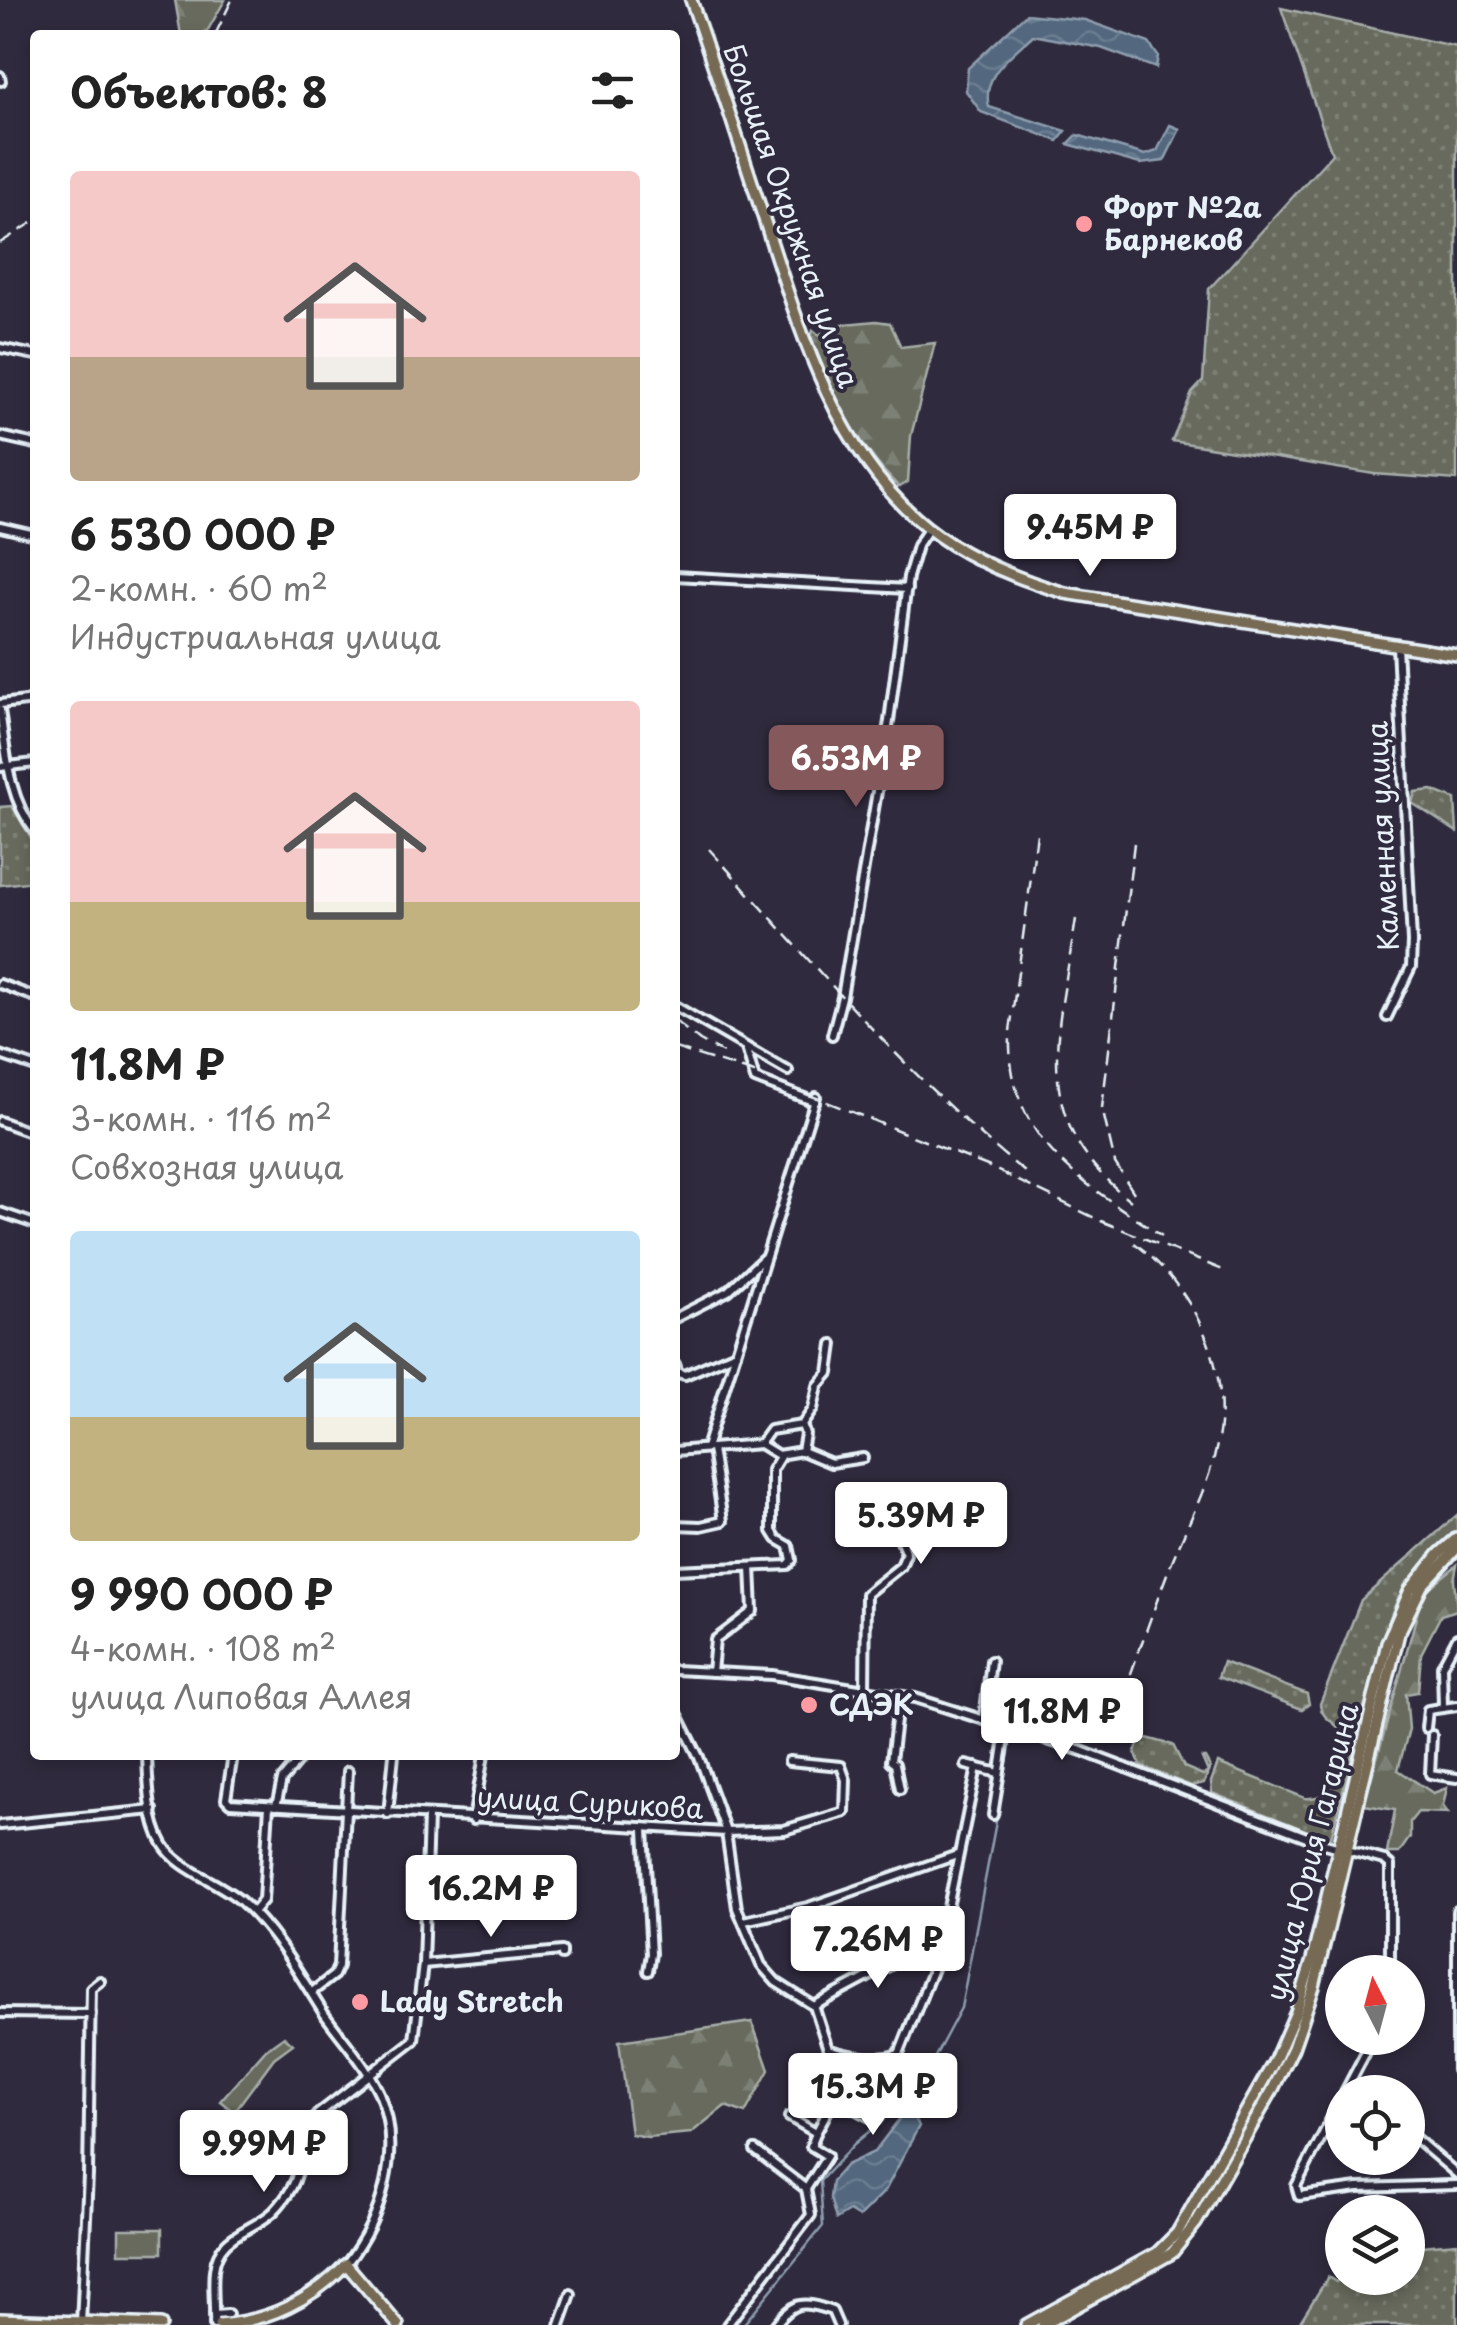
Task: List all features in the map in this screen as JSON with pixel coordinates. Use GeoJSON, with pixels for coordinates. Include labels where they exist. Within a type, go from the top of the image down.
{"type":"FeatureCollection","features":[{"type":"Feature","properties":{"kind":"main road","name":"Большая Окружная улица"},"geometry":{"type":"LineString","coordinates":[[691,0],[783,275],[830,399],[884,486],[929,528],[1012,574],[1065,593],[1457,655]]}},
{"type":"Feature","properties":{"kind":"main road","name":"улица Юрия Гагарина"},"geometry":{"type":"LineString","coordinates":[[1043,2325],[1166,2258],[1196,2223],[1272,2091],[1293,2048],[1314,1987],[1387,1643],[1396,1617],[1419,1578],[1457,1538]]}},
{"type":"Feature","properties":{"kind":"main road","name":"улица Юрия Гагарина"},"geometry":{"type":"LineString","coordinates":[[1026,2325],[1157,2253],[1187,2220],[1288,2034],[1343,1849],[1399,1633],[1422,1586],[1457,1548]]}},
{"type":"Feature","properties":{"kind":"main road"},"geometry":{"type":"LineString","coordinates":[[216,2322],[264,2317],[293,2305],[344,2266],[394,2325]]}},
{"type":"Feature","properties":{"kind":"main road"},"geometry":{"type":"LineString","coordinates":[[0,2319],[161,2325]]}},
{"type":"Feature","properties":{"kind":"street"},"geometry":{"type":"LineString","coordinates":[[0,348],[30,355]]}},
{"type":"Feature","properties":{"kind":"street"},"geometry":{"type":"LineString","coordinates":[[0,436],[30,443]]}},
{"type":"Feature","properties":{"kind":"street"},"geometry":{"type":"LineString","coordinates":[[906,508],[921,540]]}},
{"type":"Feature","properties":{"kind":"street"},"geometry":{"type":"LineString","coordinates":[[0,528],[30,534]]}},
{"type":"Feature","properties":{"kind":"street"},"geometry":{"type":"LineString","coordinates":[[832,1035],[884,751],[906,589],[912,559],[929,528]]}},
{"type":"Feature","properties":{"kind":"street"},"geometry":{"type":"LineString","coordinates":[[680,576],[906,589]]}},
{"type":"Feature","properties":{"kind":"street","name":"Каменная улица"},"geometry":{"type":"LineString","coordinates":[[1387,1017],[1409,972],[1412,942],[1397,646]]}},
{"type":"Feature","properties":{"kind":"street"},"geometry":{"type":"LineString","coordinates":[[30,701],[0,707],[4,766],[30,822]]}},
{"type":"Feature","properties":{"kind":"street"},"geometry":{"type":"LineString","coordinates":[[4,766],[30,763]]}},
{"type":"Feature","properties":{"kind":"street"},"geometry":{"type":"LineString","coordinates":[[0,986],[30,995]]}},
{"type":"Feature","properties":{"kind":"street"},"geometry":{"type":"LineString","coordinates":[[680,1009],[788,1072]]}},
{"type":"Feature","properties":{"kind":"street"},"geometry":{"type":"LineString","coordinates":[[680,1525],[723,1522],[709,1449],[815,1100],[755,1079],[746,1047]]}},
{"type":"Feature","properties":{"kind":"street"},"geometry":{"type":"LineString","coordinates":[[0,1055],[30,1065]]}},
{"type":"Feature","properties":{"kind":"street"},"geometry":{"type":"LineString","coordinates":[[0,1121],[30,1132]]}},
{"type":"Feature","properties":{"kind":"street"},"geometry":{"type":"LineString","coordinates":[[0,1212],[30,1222]]}},
{"type":"Feature","properties":{"kind":"street"},"geometry":{"type":"LineString","coordinates":[[680,1315],[728,1291],[767,1255]]}},
{"type":"Feature","properties":{"kind":"street"},"geometry":{"type":"LineString","coordinates":[[760,1444],[770,1430],[802,1425],[813,1408],[818,1386],[829,1372],[833,1344]]}},
{"type":"Feature","properties":{"kind":"street"},"geometry":{"type":"LineString","coordinates":[[680,1374],[685,1375],[738,1353]]}},
{"type":"Feature","properties":{"kind":"street"},"geometry":{"type":"LineString","coordinates":[[802,1425],[806,1434],[802,1451]]}},
{"type":"Feature","properties":{"kind":"street"},"geometry":{"type":"LineString","coordinates":[[680,1451],[760,1444],[771,1453],[802,1451],[831,1463],[863,1458]]}},
{"type":"Feature","properties":{"kind":"street"},"geometry":{"type":"LineString","coordinates":[[680,1570],[782,1567],[792,1560],[790,1546],[772,1531],[772,1470],[781,1455]]}},
{"type":"Feature","properties":{"kind":"street"},"geometry":{"type":"LineString","coordinates":[[845,1491],[876,1494],[885,1499],[906,1554],[900,1566],[866,1594],[866,1690]]}},
{"type":"Feature","properties":{"kind":"street"},"geometry":{"type":"LineString","coordinates":[[712,1672],[715,1640],[753,1611],[751,1568]]}},
{"type":"Feature","properties":{"kind":"street"},"geometry":{"type":"LineString","coordinates":[[1443,1707],[1442,1666],[1457,1638]]}},
{"type":"Feature","properties":{"kind":"street"},"geometry":{"type":"LineString","coordinates":[[984,1719],[992,1661]]}},
{"type":"Feature","properties":{"kind":"street"},"geometry":{"type":"LineString","coordinates":[[680,1670],[772,1675],[866,1690],[984,1719],[1126,1766],[1325,1844],[1374,1856],[1390,1864],[1390,1955]]}},
{"type":"Feature","properties":{"kind":"street"},"geometry":{"type":"LineString","coordinates":[[898,1696],[891,1761],[900,1789]]}},
{"type":"Feature","properties":{"kind":"street"},"geometry":{"type":"LineString","coordinates":[[1426,1728],[1428,1710],[1457,1706]]}},
{"type":"Feature","properties":{"kind":"street"},"geometry":{"type":"LineString","coordinates":[[680,1719],[699,1757],[726,1832],[737,1908],[762,1966],[814,2006],[828,2050],[889,2058],[899,2054]]}},
{"type":"Feature","properties":{"kind":"street"},"geometry":{"type":"LineString","coordinates":[[993,1814],[1008,1726]]}},
{"type":"Feature","properties":{"kind":"street"},"geometry":{"type":"LineString","coordinates":[[1432,1735],[1430,1774],[1457,1778]]}},
{"type":"Feature","properties":{"kind":"street"},"geometry":{"type":"LineString","coordinates":[[148,1760],[156,1830],[167,1850],[253,1912],[368,2075],[384,2110],[387,2171],[375,2216],[344,2266]]}},
{"type":"Feature","properties":{"kind":"street","name":"улица Сурикова"},"geometry":{"type":"LineString","coordinates":[[232,1760],[226,1798],[230,1803],[726,1832],[784,1830],[845,1812],[846,1780],[842,1766],[789,1761]]}},
{"type":"Feature","properties":{"kind":"street"},"geometry":{"type":"LineString","coordinates":[[253,1912],[263,1900],[272,1806],[282,1780],[299,1760]]}},
{"type":"Feature","properties":{"kind":"street"},"geometry":{"type":"LineString","coordinates":[[388,1814],[393,1760]]}},
{"type":"Feature","properties":{"kind":"street"},"geometry":{"type":"LineString","coordinates":[[473,1820],[483,1760]]}},
{"type":"Feature","properties":{"kind":"street"},"geometry":{"type":"LineString","coordinates":[[966,1765],[1000,1773]]}},
{"type":"Feature","properties":{"kind":"street"},"geometry":{"type":"LineString","coordinates":[[853,2108],[876,2067],[895,2064],[938,1956],[977,1768]]}},
{"type":"Feature","properties":{"kind":"street"},"geometry":{"type":"LineString","coordinates":[[312,1992],[338,1966],[348,1770]]}},
{"type":"Feature","properties":{"kind":"street"},"geometry":{"type":"LineString","coordinates":[[0,1825],[153,1810]]}},
{"type":"Feature","properties":{"kind":"street"},"geometry":{"type":"LineString","coordinates":[[216,2322],[214,2267],[224,2244],[272,2213],[282,2202],[295,2181],[310,2124],[414,2040],[423,1964],[428,1817]]}},
{"type":"Feature","properties":{"kind":"street"},"geometry":{"type":"LineString","coordinates":[[644,1830],[651,1954],[648,1970]]}},
{"type":"Feature","properties":{"kind":"street"},"geometry":{"type":"LineString","coordinates":[[744,1922],[752,1917],[808,1907],[958,1854]]}},
{"type":"Feature","properties":{"kind":"street"},"geometry":{"type":"LineString","coordinates":[[1457,1911],[1457,2070]]}},
{"type":"Feature","properties":{"kind":"street"},"geometry":{"type":"LineString","coordinates":[[423,1964],[562,1953]]}},
{"type":"Feature","properties":{"kind":"street"},"geometry":{"type":"LineString","coordinates":[[814,2006],[909,1955],[938,1956]]}},
{"type":"Feature","properties":{"kind":"street"},"geometry":{"type":"LineString","coordinates":[[81,2324],[91,1988],[100,1981]]}},
{"type":"Feature","properties":{"kind":"street"},"geometry":{"type":"LineString","coordinates":[[0,2012],[91,2014]]}},
{"type":"Feature","properties":{"kind":"street"},"geometry":{"type":"LineString","coordinates":[[806,2189],[826,2156],[811,2146],[832,2103],[876,2120],[888,2105],[884,2104],[888,2094]]}},
{"type":"Feature","properties":{"kind":"street"},"geometry":{"type":"LineString","coordinates":[[789,2117],[816,2133]]}},
{"type":"Feature","properties":{"kind":"street"},"geometry":{"type":"LineString","coordinates":[[1325,2131],[1296,2186],[1296,2193],[1304,2197],[1358,2188],[1457,2185]]}},
{"type":"Feature","properties":{"kind":"street"},"geometry":{"type":"LineString","coordinates":[[1425,2147],[1457,2174]]}},
{"type":"Feature","properties":{"kind":"street"},"geometry":{"type":"LineString","coordinates":[[727,2325],[811,2214],[806,2189],[755,2150]]}},
{"type":"Feature","properties":{"kind":"street"},"geometry":{"type":"LineString","coordinates":[[560,2325],[571,2294]]}},
{"type":"Feature","properties":{"kind":"street"},"geometry":{"type":"LineString","coordinates":[[780,2323],[788,2309],[802,2303],[832,2311],[838,2325]]}},
{"type":"Feature","properties":{"kind":"street"},"geometry":{"type":"LineString","coordinates":[[216,2322],[228,2314]]}},
{"type":"Feature","properties":{"kind":"green space"},"geometry":{"type":"Polygon","coordinates":[[[175,0],[225,0],[208,30],[180,30],[175,0]]]}},
{"type":"Feature","properties":{"kind":"green space"},"geometry":{"type":"Polygon","coordinates":[[[1281,8],[1457,47],[1457,480],[1374,474],[1172,441],[1192,393],[1203,381],[1209,289],[1332,154],[1281,8]]]}},
{"type":"Feature","properties":{"kind":"green space"},"geometry":{"type":"Polygon","coordinates":[[[890,323],[901,347],[935,343],[911,436],[908,482],[899,487],[870,454],[847,417],[811,337],[813,330],[819,335],[834,325],[890,323]]]}},
{"type":"Feature","properties":{"kind":"green space"},"geometry":{"type":"Polygon","coordinates":[[[1432,790],[1455,799],[1457,832],[1412,803],[1415,792],[1432,790]]]}},
{"type":"Feature","properties":{"kind":"green space"},"geometry":{"type":"Polygon","coordinates":[[[12,806],[30,836],[30,882],[0,885],[0,807],[12,806]]]}},
{"type":"Feature","properties":{"kind":"green space"},"geometry":{"type":"Polygon","coordinates":[[[1457,1515],[1457,1530],[1429,1556],[1398,1598],[1383,1635],[1331,1837],[1325,1838],[1212,1793],[1211,1782],[1218,1763],[1305,1798],[1316,1797],[1334,1786],[1345,1767],[1346,1745],[1340,1729],[1323,1714],[1320,1704],[1361,1600],[1457,1515]]]}},
{"type":"Feature","properties":{"kind":"green space"},"geometry":{"type":"Polygon","coordinates":[[[1457,1565],[1457,1610],[1441,1615],[1421,1654],[1418,1692],[1406,1694],[1409,1729],[1398,1770],[1433,1793],[1447,1788],[1443,1806],[1448,1813],[1418,1812],[1410,1822],[1410,1837],[1399,1853],[1387,1853],[1395,1810],[1364,1805],[1421,1600],[1425,1591],[1457,1565]]]}},
{"type":"Feature","properties":{"kind":"green space"},"geometry":{"type":"Polygon","coordinates":[[[1223,1662],[1307,1694],[1309,1704],[1302,1709],[1218,1677],[1223,1662]]]}},
{"type":"Feature","properties":{"kind":"green space"},"geometry":{"type":"Polygon","coordinates":[[[1147,1738],[1173,1745],[1184,1767],[1203,1775],[1208,1772],[1205,1758],[1210,1767],[1204,1783],[1191,1786],[1141,1766],[1135,1752],[1147,1738]]]}},
{"type":"Feature","properties":{"kind":"green space"},"geometry":{"type":"Polygon","coordinates":[[[752,2022],[769,2070],[745,2113],[725,2106],[691,2133],[647,2137],[631,2134],[619,2041],[752,2022]]]}},
{"type":"Feature","properties":{"kind":"green space"},"geometry":{"type":"Polygon","coordinates":[[[284,2036],[293,2044],[274,2058],[234,2112],[220,2101],[266,2049],[284,2036]]]}},
{"type":"Feature","properties":{"kind":"green space"},"geometry":{"type":"Polygon","coordinates":[[[119,2229],[162,2229],[162,2253],[119,2253],[119,2229]]]}},
{"type":"Feature","properties":{"kind":"green space"},"geometry":{"type":"Polygon","coordinates":[[[1457,2243],[1457,2325],[1298,2325],[1325,2282],[1325,2295],[1425,2295],[1425,2246],[1457,2243]]]}},
{"type":"Feature","properties":{"kind":"water"},"geometry":{"type":"Polygon","coordinates":[[[1026,14],[1085,20],[1149,43],[1158,56],[1156,68],[1101,48],[1033,35],[994,76],[989,85],[989,107],[1066,131],[1058,141],[981,112],[966,91],[968,68],[1026,14]]]}},
{"type":"Feature","properties":{"kind":"water"},"geometry":{"type":"Polygon","coordinates":[[[1170,125],[1180,129],[1164,161],[1140,164],[1068,144],[1077,135],[1145,155],[1157,151],[1170,125]]]}},
{"type":"Feature","properties":{"kind":"water"},"geometry":{"type":"Polygon","coordinates":[[[914,2117],[919,2126],[885,2191],[859,2217],[849,2211],[836,2219],[830,2198],[832,2181],[846,2165],[874,2152],[900,2118],[914,2117]]]}},
{"type":"Feature","properties":{"kind":"waterway"},"geometry":{"type":"LineString","coordinates":[[743,2325],[823,2226],[820,2181],[854,2144],[915,2094],[961,2008],[1010,1747]]}},
{"type":"Feature","properties":{"kind":"waterway"},"geometry":{"type":"LineString","coordinates":[[1431,2156],[1453,2178]]}},
{"type":"Feature","properties":{"kind":"waterway"},"geometry":{"type":"LineString","coordinates":[[1375,2183],[1453,2179]]}},
{"type":"Feature","properties":{"kind":"waterway"},"geometry":{"type":"LineString","coordinates":[[1431,2189],[1457,2189]]}},
{"type":"Feature","properties":{"kind":"waterway"},"geometry":{"type":"LineString","coordinates":[[1349,2193],[1388,2190]]}},
{"type":"Feature","properties":{"kind":"railway"},"geometry":{"type":"LineString","coordinates":[[217,30],[232,0]]}},
{"type":"Feature","properties":{"kind":"railway"},"geometry":{"type":"LineString","coordinates":[[0,243],[30,224]]}},
{"type":"Feature","properties":{"kind":"railway"},"geometry":{"type":"LineString","coordinates":[[1037,834],[1010,1031],[1012,1069],[1021,1102],[1035,1130],[1077,1176],[1162,1236]]}},
{"type":"Feature","properties":{"kind":"railway"},"geometry":{"type":"LineString","coordinates":[[1134,843],[1102,1108],[1115,1163],[1134,1193]]}},
{"type":"Feature","properties":{"kind":"railway"},"geometry":{"type":"LineString","coordinates":[[709,849],[903,1061],[1030,1176]]}},
{"type":"Feature","properties":{"kind":"railway"},"geometry":{"type":"LineString","coordinates":[[1076,919],[1058,1036],[1057,1072],[1063,1106],[1075,1138],[1098,1170],[1131,1201]]}},
{"type":"Feature","properties":{"kind":"railway"},"geometry":{"type":"LineString","coordinates":[[680,1025],[723,1053]]}},
{"type":"Feature","properties":{"kind":"railway"},"geometry":{"type":"LineString","coordinates":[[680,1050],[749,1071],[990,1167],[1101,1221],[1223,1270]]}},
{"type":"Feature","properties":{"kind":"railway"},"geometry":{"type":"LineString","coordinates":[[1107,1739],[1167,1574],[1209,1474],[1221,1411],[1219,1382],[1202,1327],[1171,1278],[1130,1240]]}},
{"type":"Feature","properties":{"kind":"place","name":"Форт №2а Барнеков"},"geometry":{"type":"Point","coordinates":[1084,224]}},
{"type":"Feature","properties":{"kind":"place","name":"СДЭК"},"geometry":{"type":"Point","coordinates":[809,1705]}},
{"type":"Feature","properties":{"kind":"place","name":"Lady Stretch"},"geometry":{"type":"Point","coordinates":[360,2002]}}]}
